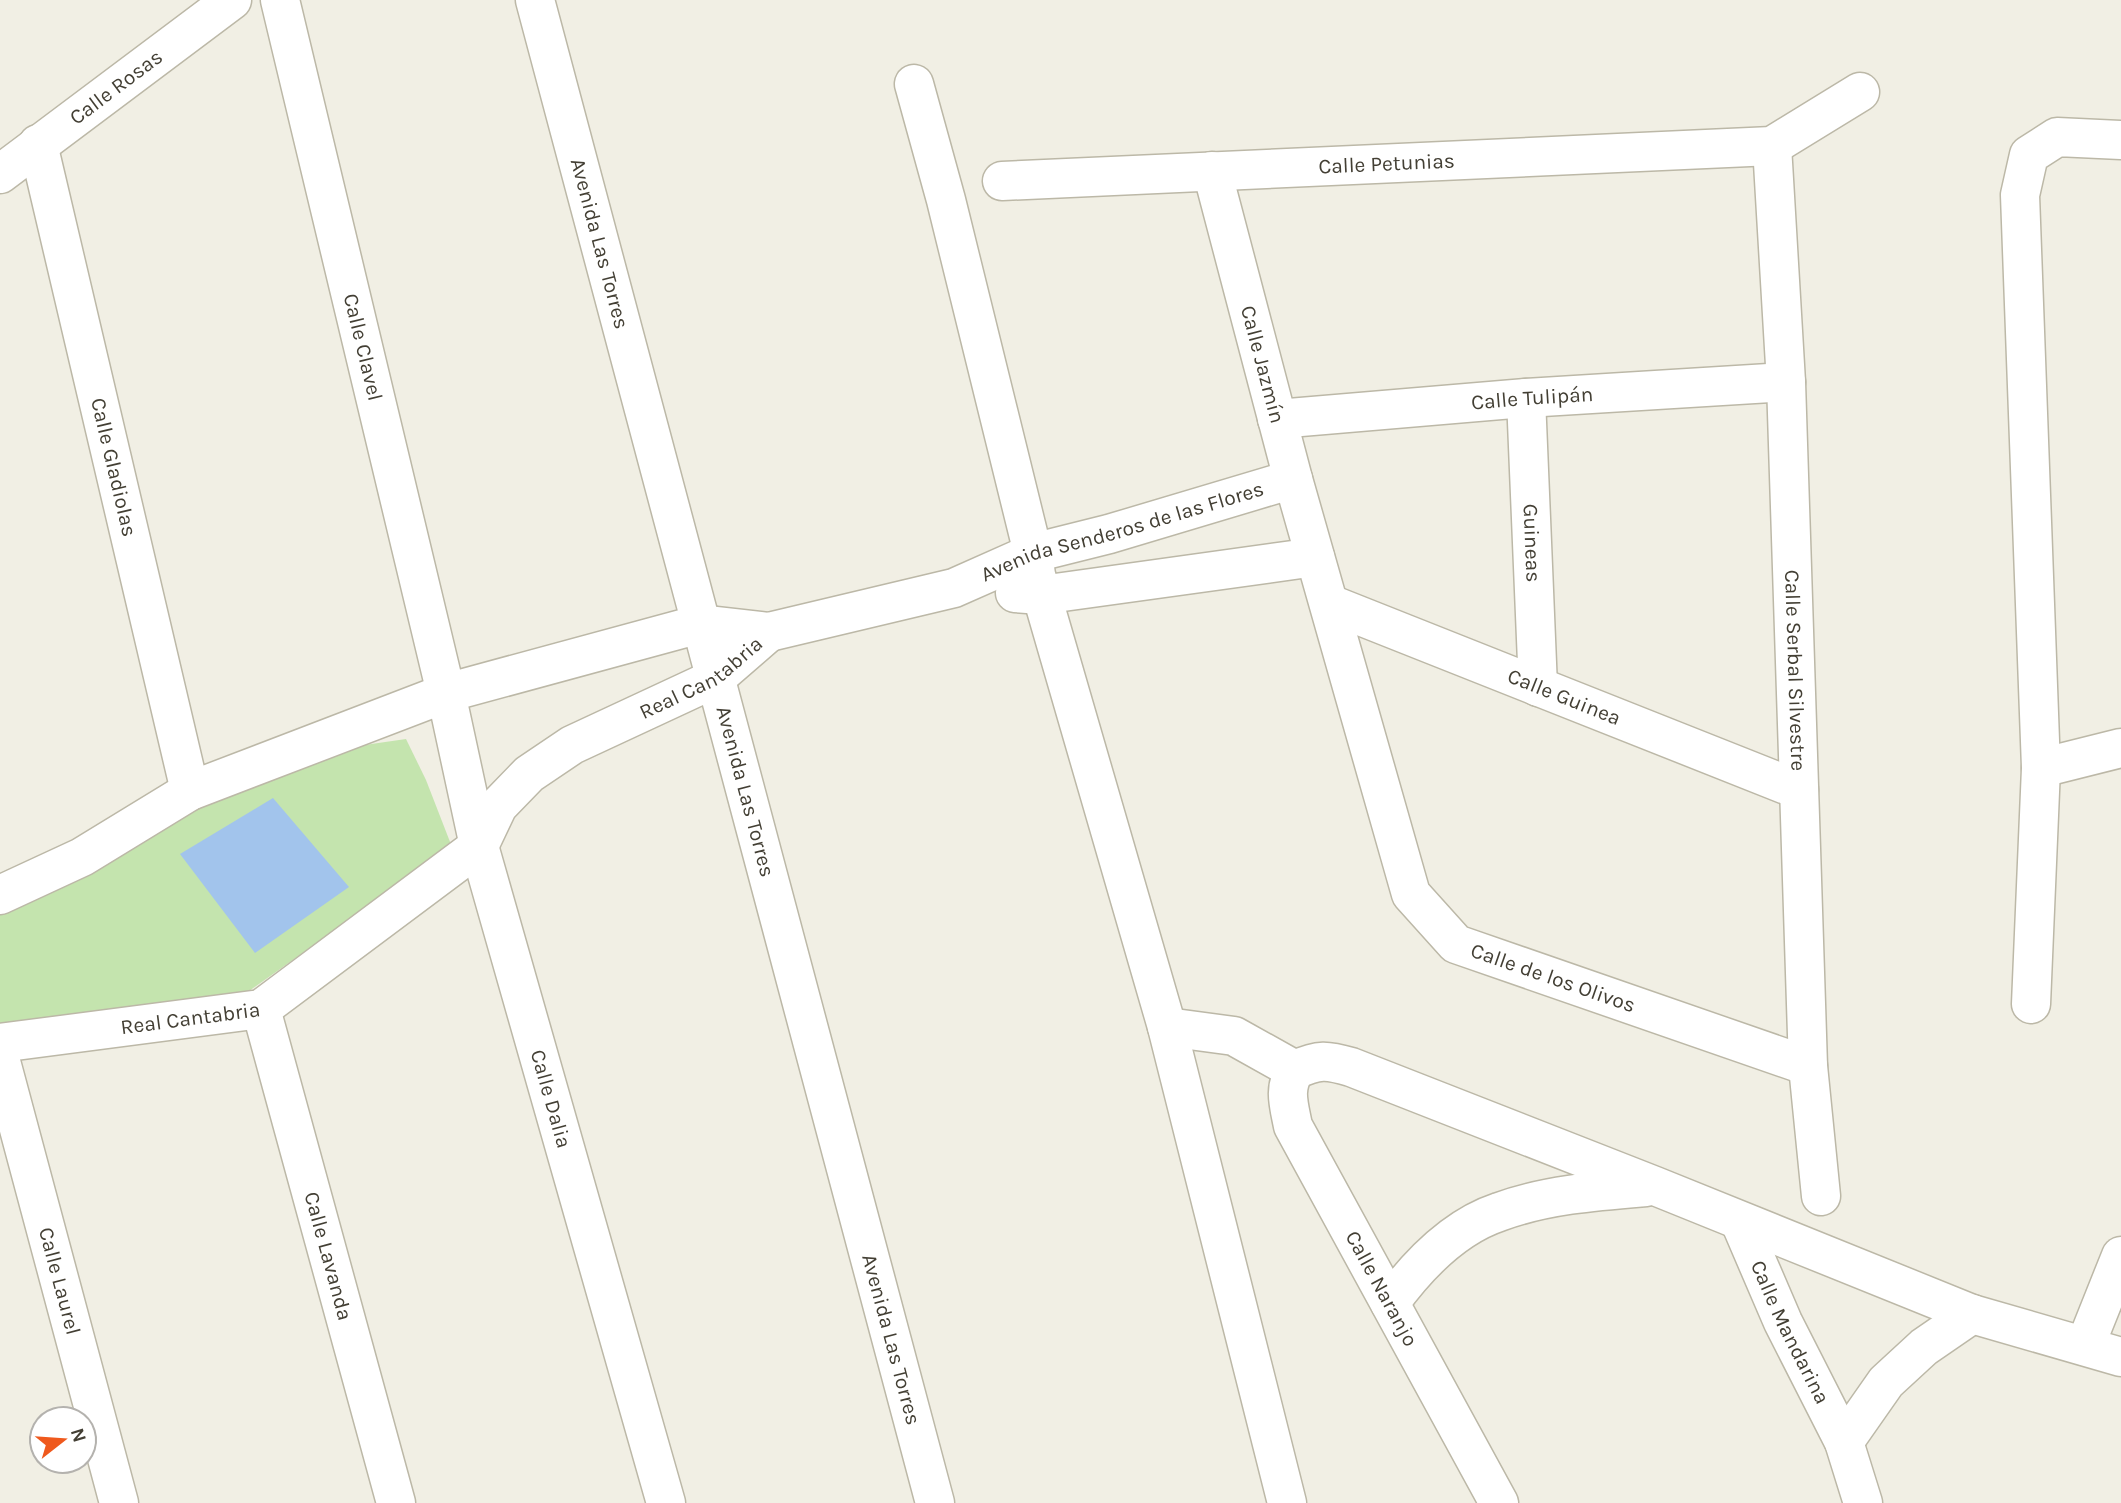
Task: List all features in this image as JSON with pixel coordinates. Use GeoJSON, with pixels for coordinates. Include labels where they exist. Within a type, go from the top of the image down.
{"type":"FeatureCollection","features":[{"type":"Feature","properties":{"kind":"street","name":"Calle Rosas"},"geometry":{"type":"LineString","coordinates":[[0,174],[232,0]]}},
{"type":"Feature","properties":{"kind":"street","name":"Calle Clavel"},"geometry":{"type":"LineString","coordinates":[[280,0],[446,694]]}},
{"type":"Feature","properties":{"kind":"street","name":"Avenida Las Torres"},"geometry":{"type":"LineString","coordinates":[[535,0],[935,1503]]}},
{"type":"Feature","properties":{"kind":"street"},"geometry":{"type":"LineString","coordinates":[[914,84],[946,200],[1041,595],[1167,1027],[1287,1503]]}},
{"type":"Feature","properties":{"kind":"street"},"geometry":{"type":"LineString","coordinates":[[1772,146],[1860,92]]}},
{"type":"Feature","properties":{"kind":"street"},"geometry":{"type":"LineString","coordinates":[[2031,1004],[2041,768],[2020,195],[2029,155],[2057,137],[2121,140]]}},
{"type":"Feature","properties":{"kind":"street","name":"Calle Gladiolas"},"geometry":{"type":"LineString","coordinates":[[38,145],[190,791]]}},
{"type":"Feature","properties":{"kind":"street","name":"Calle Petunias"},"geometry":{"type":"LineString","coordinates":[[1002,181],[1772,146]]}},
{"type":"Feature","properties":{"kind":"street","name":"Calle Serbal Silvestre"},"geometry":{"type":"LineString","coordinates":[[1772,146],[1786,382],[1808,1066],[1821,1196]]}},
{"type":"Feature","properties":{"kind":"street","name":"Calle Jazmín"},"geometry":{"type":"LineString","coordinates":[[1212,171],[1315,557]]}},
{"type":"Feature","properties":{"kind":"street","name":"Calle Tulipán"},"geometry":{"type":"LineString","coordinates":[[1278,419],[1526,398],[1786,382]]}},
{"type":"Feature","properties":{"kind":"street","name":"Guineas"},"geometry":{"type":"LineString","coordinates":[[1526,398],[1538,687]]}},
{"type":"Feature","properties":{"kind":"street","name":"Avenida Senderos de las Flores"},"geometry":{"type":"LineString","coordinates":[[769,632],[954,588],[1032,553],[1109,534],[1293,479]]}},
{"type":"Feature","properties":{"kind":"street","name":"Avenida Senderos de las Flores"},"geometry":{"type":"LineString","coordinates":[[954,588],[1041,595],[1315,557]]}},
{"type":"Feature","properties":{"kind":"street","name":"Calle de los Olivos"},"geometry":{"type":"LineString","coordinates":[[1315,557],[1411,894],[1456,944],[1808,1066]]}},
{"type":"Feature","properties":{"kind":"street","name":"Calle Guinea"},"geometry":{"type":"LineString","coordinates":[[1329,604],[1799,790]]}},
{"type":"Feature","properties":{"kind":"street","name":"Real Cantabria"},"geometry":{"type":"LineString","coordinates":[[0,895],[82,858],[190,791],[446,694],[700,624],[769,632]]}},
{"type":"Feature","properties":{"kind":"street","name":"Real Cantabria"},"geometry":{"type":"LineString","coordinates":[[0,1043],[261,1009],[479,846],[498,806],[529,774],[572,745],[716,678],[769,632]]}},
{"type":"Feature","properties":{"kind":"street","name":"Calle Dalia"},"geometry":{"type":"LineString","coordinates":[[446,694],[479,846],[666,1503]]}},
{"type":"Feature","properties":{"kind":"street"},"geometry":{"type":"LineString","coordinates":[[2041,768],[2121,748]]}},
{"type":"Feature","properties":{"kind":"street","name":"Calle Lavanda"},"geometry":{"type":"LineString","coordinates":[[261,1009],[396,1503]]}},
{"type":"Feature","properties":{"kind":"street"},"geometry":{"type":"LineString","coordinates":[[1167,1027],[1234,1035],[1295,1070],[1326,1060],[1351,1067],[1972,1314],[2121,1357]]}},
{"type":"Feature","properties":{"kind":"street","name":"Calle Laurel"},"geometry":{"type":"LineString","coordinates":[[0,1058],[119,1503]]}},
{"type":"Feature","properties":{"kind":"street","name":"Calle Naranjo"},"geometry":{"type":"LineString","coordinates":[[1295,1070],[1288,1081],[1287,1093],[1293,1126],[1499,1503]]}},
{"type":"Feature","properties":{"kind":"street"},"geometry":{"type":"LineString","coordinates":[[1390,1303],[1413,1270],[1452,1237],[1497,1212],[1587,1192],[1655,1186]]}},
{"type":"Feature","properties":{"kind":"street","name":"Calle Mandarina"},"geometry":{"type":"LineString","coordinates":[[1740,1222],[1783,1322],[1844,1442],[1863,1503]]}},
{"type":"Feature","properties":{"kind":"street"},"geometry":{"type":"LineString","coordinates":[[2085,1346],[2121,1256]]}},
{"type":"Feature","properties":{"kind":"street"},"geometry":{"type":"LineString","coordinates":[[1844,1442],[1886,1382],[1924,1347],[1972,1314]]}},
{"type":"Feature","properties":{"kind":"green space"},"geometry":{"type":"Polygon","coordinates":[[[406,739],[426,780],[452,847],[249,991],[0,1030],[0,909],[193,800],[323,751],[406,739]]]}},
{"type":"Feature","properties":{"kind":"water"},"geometry":{"type":"Polygon","coordinates":[[[273,798],[349,887],[255,953],[180,854],[273,798]]]}}]}
